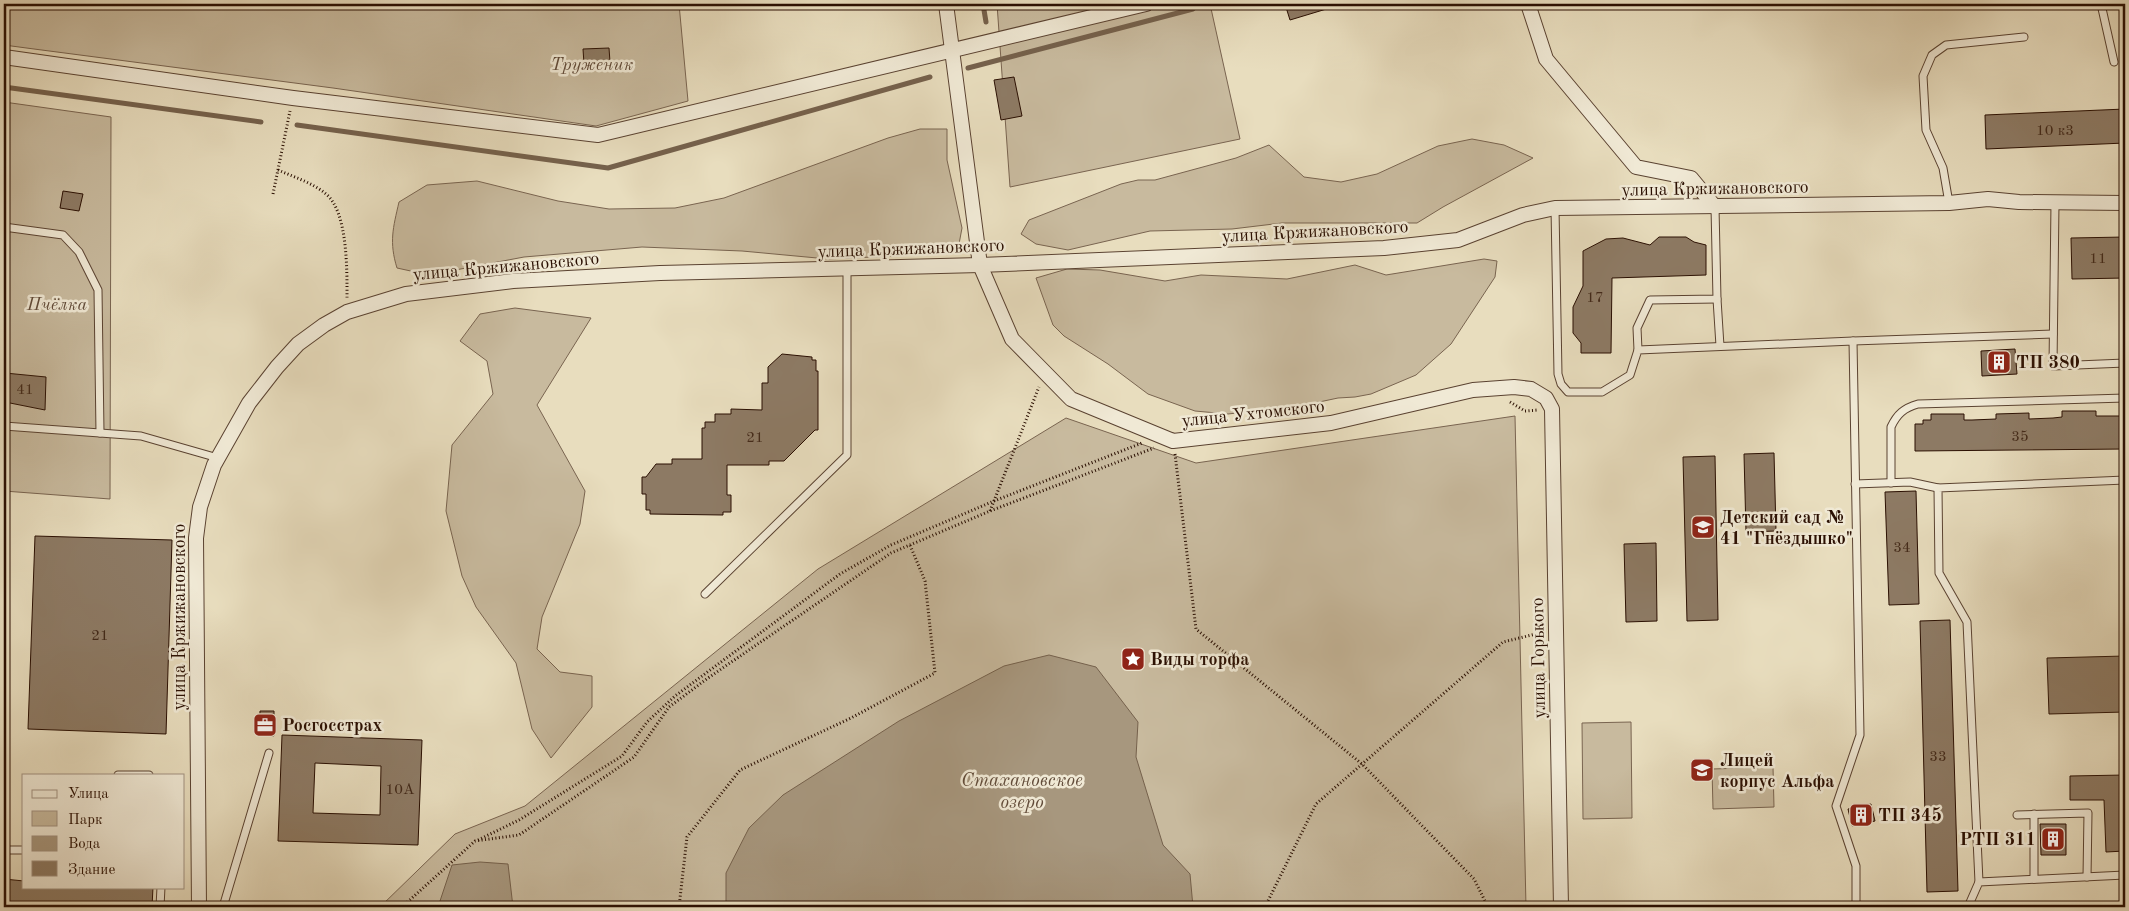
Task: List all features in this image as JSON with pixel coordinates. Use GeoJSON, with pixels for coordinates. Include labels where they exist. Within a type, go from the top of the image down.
{"type":"FeatureCollection","features":[{"type":"Feature","properties":{"kind":"street","name":"улица Ухтомского"},"geometry":{"type":"LineString","coordinates":[[946,4],[980,265],[1012,339],[1071,399],[1167,438],[1331,423],[1473,390],[1514,387],[1531,388],[1549,404]]}},
{"type":"Feature","properties":{"kind":"street"},"geometry":{"type":"LineString","coordinates":[[4,57],[293,98],[598,135],[952,52],[1146,4]]}},
{"type":"Feature","properties":{"kind":"street"},"geometry":{"type":"LineString","coordinates":[[1528,4],[1546,59],[1636,167],[1691,178],[1715,207]]}},
{"type":"Feature","properties":{"kind":"street","name":"улица Кржижановского"},"geometry":{"type":"LineString","coordinates":[[199,907],[196,538],[200,507],[218,458],[249,403],[298,344],[347,312],[406,294],[477,284],[660,273],[980,265],[1384,248],[1458,240],[1523,216],[1555,208],[1949,203],[1988,199],[2055,203],[2125,203]]}},
{"type":"Feature","properties":{"kind":"street","name":"улица Горького"},"geometry":{"type":"LineString","coordinates":[[1549,404],[1557,629],[1561,907]]}},
{"type":"Feature","properties":{"kind":"lane"},"geometry":{"type":"LineString","coordinates":[[2100,4],[2114,62]]}},
{"type":"Feature","properties":{"kind":"lane"},"geometry":{"type":"LineString","coordinates":[[1949,203],[1943,168],[1926,130],[1923,76],[1932,55],[1946,45],[2024,37]]}},
{"type":"Feature","properties":{"kind":"lane"},"geometry":{"type":"LineString","coordinates":[[2055,203],[2053,366],[2125,363]]}},
{"type":"Feature","properties":{"kind":"lane"},"geometry":{"type":"LineString","coordinates":[[1715,207],[1720,346]]}},
{"type":"Feature","properties":{"kind":"lane"},"geometry":{"type":"LineString","coordinates":[[1555,208],[1558,374],[1561,384],[1568,392],[1602,392],[1630,375],[1638,350],[1637,328],[1650,300],[1718,299]]}},
{"type":"Feature","properties":{"kind":"lane"},"geometry":{"type":"LineString","coordinates":[[4,227],[63,236],[79,252],[98,290],[100,433]]}},
{"type":"Feature","properties":{"kind":"lane"},"geometry":{"type":"LineString","coordinates":[[705,594],[847,455],[847,268]]}},
{"type":"Feature","properties":{"kind":"lane"},"geometry":{"type":"LineString","coordinates":[[1638,350],[2053,334]]}},
{"type":"Feature","properties":{"kind":"lane"},"geometry":{"type":"LineString","coordinates":[[1853,341],[1860,736],[1836,806],[1856,866],[1856,907]]}},
{"type":"Feature","properties":{"kind":"lane"},"geometry":{"type":"LineString","coordinates":[[1891,483],[1891,427],[1894,420],[1907,407],[1918,404],[2125,398]]}},
{"type":"Feature","properties":{"kind":"lane"},"geometry":{"type":"LineString","coordinates":[[4,426],[141,436],[218,458]]}},
{"type":"Feature","properties":{"kind":"lane"},"geometry":{"type":"LineString","coordinates":[[1855,484],[1910,482],[1938,488],[2125,480]]}},
{"type":"Feature","properties":{"kind":"lane"},"geometry":{"type":"LineString","coordinates":[[1938,488],[1939,574],[1967,622],[1979,882],[1968,907]]}},
{"type":"Feature","properties":{"kind":"lane"},"geometry":{"type":"LineString","coordinates":[[223,907],[269,753]]}},
{"type":"Feature","properties":{"kind":"lane"},"geometry":{"type":"LineString","coordinates":[[2017,815],[2088,813],[2088,877]]}},
{"type":"Feature","properties":{"kind":"lane"},"geometry":{"type":"LineString","coordinates":[[2034,814],[2034,879]]}},
{"type":"Feature","properties":{"kind":"lane"},"geometry":{"type":"LineString","coordinates":[[4,850],[22,850]]}},
{"type":"Feature","properties":{"kind":"lane"},"geometry":{"type":"LineString","coordinates":[[1979,882],[2125,875]]}},
{"type":"Feature","properties":{"kind":"lane"},"geometry":{"type":"LineString","coordinates":[[160,907],[161,888]]}},
{"type":"Feature","properties":{"kind":"path"},"geometry":{"type":"LineString","coordinates":[[273,194],[293,98]]}},
{"type":"Feature","properties":{"kind":"path"},"geometry":{"type":"LineString","coordinates":[[278,170],[304,181],[327,195],[338,210],[346,265],[347,312]]}},
{"type":"Feature","properties":{"kind":"path"},"geometry":{"type":"LineString","coordinates":[[990,511],[1044,372]]}},
{"type":"Feature","properties":{"kind":"path"},"geometry":{"type":"LineString","coordinates":[[402,907],[475,841],[520,820],[622,756],[647,722],[674,696],[840,574],[891,545],[994,501],[1167,438]]}},
{"type":"Feature","properties":{"kind":"path"},"geometry":{"type":"LineString","coordinates":[[475,841],[520,836],[561,808],[634,757],[669,708],[708,678],[892,553],[1167,438]]}},
{"type":"Feature","properties":{"kind":"path"},"geometry":{"type":"LineString","coordinates":[[1167,438],[1196,629],[1362,764],[1474,879],[1488,907]]}},
{"type":"Feature","properties":{"kind":"path"},"geometry":{"type":"LineString","coordinates":[[679,907],[687,838],[740,770],[851,718],[935,673],[925,581],[910,545]]}},
{"type":"Feature","properties":{"kind":"path"},"geometry":{"type":"LineString","coordinates":[[1266,907],[1316,804],[1503,642],[1557,629]]}},
{"type":"Feature","properties":{"kind":"green space","name":"Труженик"},"geometry":{"type":"Polygon","coordinates":[[[4,4],[679,4],[688,101],[596,126],[333,88],[4,45],[4,4]]]}},
{"type":"Feature","properties":{"kind":"green space"},"geometry":{"type":"Polygon","coordinates":[[[997,4],[1210,4],[1240,139],[1010,187],[997,4]]]}},
{"type":"Feature","properties":{"kind":"green space","name":"Пчёлка"},"geometry":{"type":"Polygon","coordinates":[[[4,102],[111,117],[110,499],[4,491],[4,102]]]}},
{"type":"Feature","properties":{"kind":"green space"},"geometry":{"type":"Polygon","coordinates":[[[920,129],[947,129],[947,160],[962,228],[959,244],[895,256],[828,259],[742,251],[642,247],[524,257],[429,275],[397,268],[393,250],[393,235],[399,202],[427,185],[477,181],[558,201],[609,209],[675,208],[724,198],[888,138],[920,129]]]}},
{"type":"Feature","properties":{"kind":"green space"},"geometry":{"type":"Polygon","coordinates":[[[1472,139],[1504,145],[1533,158],[1417,223],[1282,223],[1232,229],[1150,231],[1068,250],[1036,244],[1021,234],[1029,220],[1121,184],[1138,180],[1155,180],[1236,158],[1269,145],[1304,177],[1341,182],[1377,174],[1438,146],[1472,139]]]}},
{"type":"Feature","properties":{"kind":"green space"},"geometry":{"type":"Polygon","coordinates":[[[1484,259],[1497,261],[1495,277],[1451,344],[1416,375],[1371,394],[1305,405],[1228,414],[1195,411],[1148,394],[1108,364],[1064,336],[1053,325],[1036,278],[1067,269],[1100,270],[1165,281],[1201,275],[1287,279],[1355,265],[1386,275],[1484,259]]]}},
{"type":"Feature","properties":{"kind":"green space"},"geometry":{"type":"Polygon","coordinates":[[[515,308],[591,318],[537,405],[585,491],[580,524],[542,617],[537,649],[560,672],[592,676],[592,707],[551,758],[532,729],[516,663],[476,607],[462,576],[446,511],[452,445],[493,394],[487,361],[460,341],[480,314],[515,308]]]}},
{"type":"Feature","properties":{"kind":"green space"},"geometry":{"type":"Polygon","coordinates":[[[1515,416],[1526,907],[380,907],[455,834],[525,806],[818,569],[1066,418],[1196,463],[1515,416]]]}},
{"type":"Feature","properties":{"kind":"green space"},"geometry":{"type":"Polygon","coordinates":[[[1631,722],[1632,818],[1583,819],[1582,723],[1631,722]]]}},
{"type":"Feature","properties":{"kind":"green space"},"geometry":{"type":"Polygon","coordinates":[[[1773,767],[1774,807],[1713,809],[1712,769],[1773,767]]]}},
{"type":"Feature","properties":{"kind":"water","name":"Стахановское озеро"},"geometry":{"type":"Polygon","coordinates":[[[1049,655],[1096,667],[1138,722],[1136,757],[1163,845],[1190,874],[1193,907],[726,907],[726,873],[749,828],[783,795],[899,721],[1004,666],[1049,655]]]}},
{"type":"Feature","properties":{"kind":"water"},"geometry":{"type":"Polygon","coordinates":[[[480,862],[508,864],[513,907],[438,907],[452,865],[480,862]]]}},
{"type":"Feature","properties":{"kind":"building"},"geometry":{"type":"Polygon","coordinates":[[[1285,4],[1332,4],[1333,7],[1290,20],[1285,4]]]}},
{"type":"Feature","properties":{"kind":"building"},"geometry":{"type":"Polygon","coordinates":[[[609,48],[610,62],[584,64],[583,49],[609,48]]]}},
{"type":"Feature","properties":{"kind":"building"},"geometry":{"type":"Polygon","coordinates":[[[1014,77],[1022,116],[1001,120],[994,80],[1014,77]]]}},
{"type":"Feature","properties":{"kind":"building"},"geometry":{"type":"Polygon","coordinates":[[[2125,109],[2125,143],[1986,149],[1985,115],[2125,109]]]}},
{"type":"Feature","properties":{"kind":"building"},"geometry":{"type":"Polygon","coordinates":[[[63,191],[83,194],[79,211],[60,208],[63,191]]]}},
{"type":"Feature","properties":{"kind":"building"},"geometry":{"type":"Polygon","coordinates":[[[1659,237],[1686,237],[1694,242],[1706,245],[1706,275],[1612,278],[1611,353],[1581,353],[1581,343],[1573,333],[1573,307],[1583,286],[1583,251],[1606,239],[1623,238],[1650,245],[1659,237]]]}},
{"type":"Feature","properties":{"kind":"building"},"geometry":{"type":"Polygon","coordinates":[[[2125,237],[2125,278],[2072,279],[2071,238],[2125,237]]]}},
{"type":"Feature","properties":{"kind":"building","name":"ТП 380"},"geometry":{"type":"Polygon","coordinates":[[[2015,349],[2017,374],[1982,376],[1981,351],[2015,349]]]}},
{"type":"Feature","properties":{"kind":"building"},"geometry":{"type":"Polygon","coordinates":[[[782,354],[812,357],[812,360],[816,360],[816,371],[818,371],[818,430],[815,430],[784,461],[769,461],[769,465],[727,465],[727,495],[731,495],[731,512],[723,512],[723,515],[650,514],[650,510],[646,510],[646,494],[642,494],[642,477],[646,477],[656,464],[672,464],[672,459],[702,459],[702,428],[705,428],[705,422],[715,422],[715,414],[731,414],[731,409],[762,410],[762,383],[768,383],[768,367],[782,354]]]}},
{"type":"Feature","properties":{"kind":"building"},"geometry":{"type":"Polygon","coordinates":[[[5,373],[46,377],[45,410],[5,402],[5,373]]]}},
{"type":"Feature","properties":{"kind":"building"},"geometry":{"type":"Polygon","coordinates":[[[2062,411],[2096,411],[2096,416],[2125,416],[2125,449],[1915,451],[1915,424],[1923,424],[1923,420],[1931,420],[1931,414],[1964,414],[1964,420],[1972,420],[1996,419],[1996,414],[2029,413],[2029,419],[2062,417],[2062,411]]]}},
{"type":"Feature","properties":{"kind":"building"},"geometry":{"type":"Polygon","coordinates":[[[1774,453],[1776,531],[1746,532],[1744,454],[1774,453]]]}},
{"type":"Feature","properties":{"kind":"building"},"geometry":{"type":"Polygon","coordinates":[[[1715,456],[1718,620],[1687,621],[1683,457],[1715,456]]]}},
{"type":"Feature","properties":{"kind":"building"},"geometry":{"type":"Polygon","coordinates":[[[1916,491],[1919,604],[1889,605],[1885,492],[1916,491]]]}},
{"type":"Feature","properties":{"kind":"building"},"geometry":{"type":"Polygon","coordinates":[[[35,536],[172,540],[166,734],[28,729],[35,536]]]}},
{"type":"Feature","properties":{"kind":"building"},"geometry":{"type":"Polygon","coordinates":[[[1656,543],[1657,621],[1626,622],[1624,544],[1656,543]]]}},
{"type":"Feature","properties":{"kind":"building"},"geometry":{"type":"Polygon","coordinates":[[[1950,620],[1958,891],[1927,892],[1920,621],[1950,620]]]}},
{"type":"Feature","properties":{"kind":"building"},"geometry":{"type":"Polygon","coordinates":[[[2125,656],[2125,712],[2049,714],[2047,658],[2125,656]]]}},
{"type":"Feature","properties":{"kind":"building"},"geometry":{"type":"Polygon","coordinates":[[[260,711],[274,711],[274,736],[259,735],[260,711]]]}},
{"type":"Feature","properties":{"kind":"building"},"geometry":{"type":"Polygon","coordinates":[[[282,735],[422,740],[418,845],[278,841],[282,735]],[[315,763],[313,813],[380,815],[381,766],[315,763]]]}},
{"type":"Feature","properties":{"kind":"building"},"geometry":{"type":"Polygon","coordinates":[[[2125,775],[2125,851],[2106,852],[2104,800],[2070,800],[2070,776],[2125,775]]]}},
{"type":"Feature","properties":{"kind":"building","name":"ТП 345"},"geometry":{"type":"Polygon","coordinates":[[[1871,804],[1875,821],[1852,826],[1848,809],[1871,804]]]}},
{"type":"Feature","properties":{"kind":"building","name":"РТП 311"},"geometry":{"type":"Polygon","coordinates":[[[2040,824],[2066,824],[2066,855],[2041,855],[2040,824]]]}},
{"type":"Feature","properties":{"kind":"building"},"geometry":{"type":"Polygon","coordinates":[[[4,879],[22,881],[22,888],[153,888],[152,907],[4,907],[4,879]]]}},
{"type":"Feature","properties":{"kind":"waterway"},"geometry":{"type":"LineString","coordinates":[[983,4],[986,22]]}},
{"type":"Feature","properties":{"kind":"waterway"},"geometry":{"type":"LineString","coordinates":[[968,68],[1193,9]]}},
{"type":"Feature","properties":{"kind":"waterway"},"geometry":{"type":"LineString","coordinates":[[297,125],[608,168],[930,77]]}},
{"type":"Feature","properties":{"kind":"waterway"},"geometry":{"type":"LineString","coordinates":[[4,87],[261,122]]}},
{"type":"Feature","properties":{"kind":"place","name":"ТП 380"},"geometry":{"type":"Point","coordinates":[1999,362]}},
{"type":"Feature","properties":{"kind":"place","name":"Детский сад № 41 \"Гнёздышко\""},"geometry":{"type":"Point","coordinates":[1703,527]}},
{"type":"Feature","properties":{"kind":"place","name":"Виды торфа"},"geometry":{"type":"Point","coordinates":[1133,659]}},
{"type":"Feature","properties":{"kind":"place","name":"Росгосстрах"},"geometry":{"type":"Point","coordinates":[265,725]}},
{"type":"Feature","properties":{"kind":"place","name":"Лицей корпус Альфа"},"geometry":{"type":"Point","coordinates":[1702,770]}},
{"type":"Feature","properties":{"kind":"place","name":"ТП 345"},"geometry":{"type":"Point","coordinates":[1861,815]}},
{"type":"Feature","properties":{"kind":"place","name":"РТП 311"},"geometry":{"type":"Point","coordinates":[2053,839]}}]}
